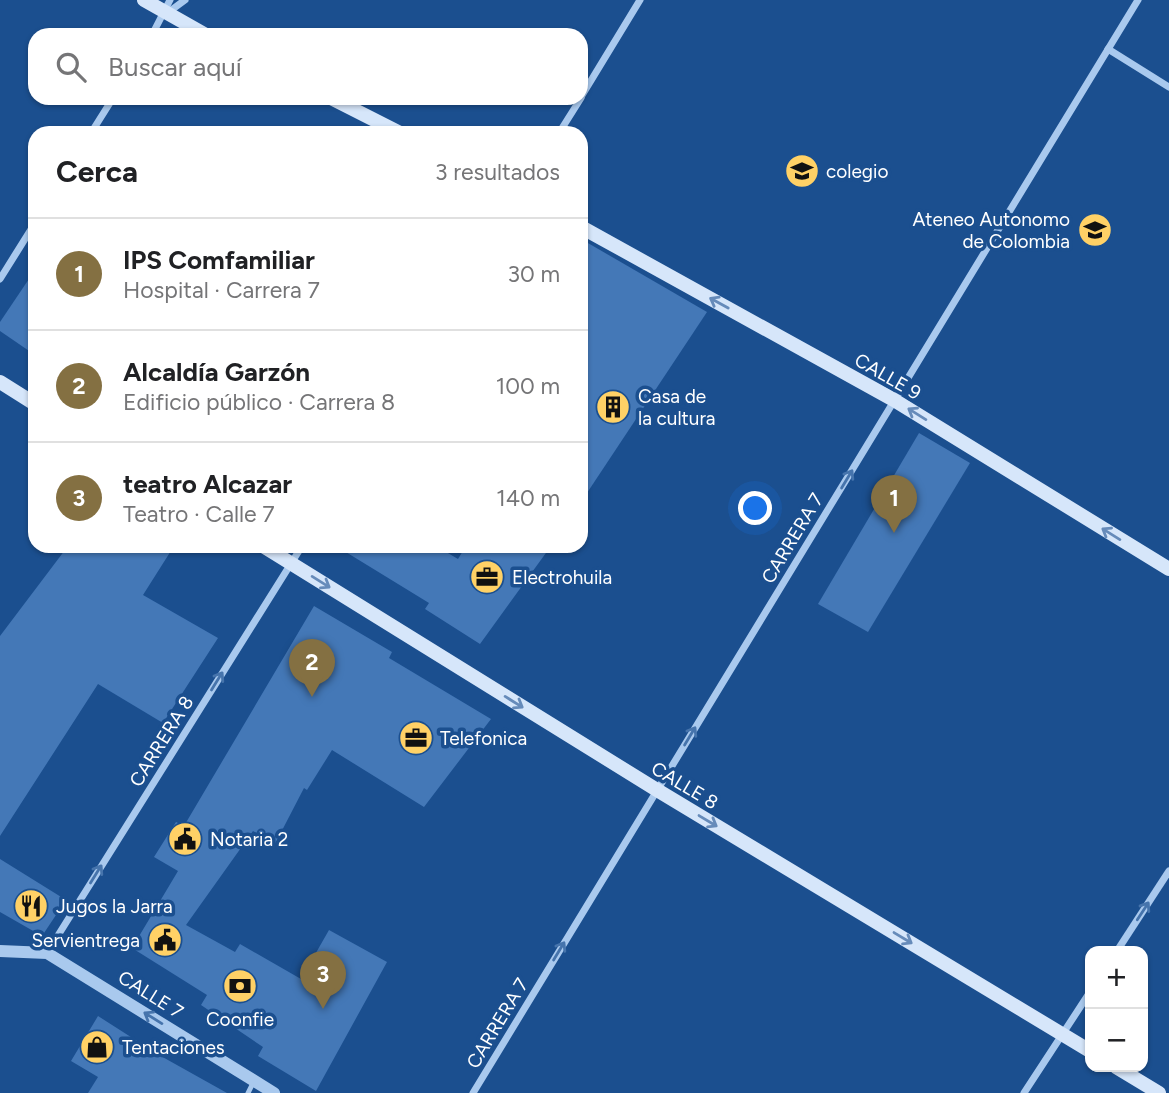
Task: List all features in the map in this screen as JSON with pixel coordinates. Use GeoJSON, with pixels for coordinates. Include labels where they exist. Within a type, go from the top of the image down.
{"type":"FeatureCollection","features":[{"type":"Feature","properties":{"kind":"main road"},"geometry":{"type":"LineString","coordinates":[[145,0],[167,7],[196,28]]}},
{"type":"Feature","properties":{"kind":"main road"},"geometry":{"type":"LineString","coordinates":[[345,105],[386,126]]}},
{"type":"Feature","properties":{"kind":"main road","name":"CALLE 9"},"geometry":{"type":"LineString","coordinates":[[588,232],[894,401],[1169,569]]}},
{"type":"Feature","properties":{"kind":"main road"},"geometry":{"type":"LineString","coordinates":[[0,382],[28,400]]}},
{"type":"Feature","properties":{"kind":"main road","name":"CALLE 8"},"geometry":{"type":"LineString","coordinates":[[274,553],[657,790],[1085,1048]]}},
{"type":"Feature","properties":{"kind":"main road"},"geometry":{"type":"LineString","coordinates":[[1124,1072],[1159,1093]]}},
{"type":"Feature","properties":{"kind":"street"},"geometry":{"type":"LineString","coordinates":[[156,28],[167,7],[185,0]]}},
{"type":"Feature","properties":{"kind":"street"},"geometry":{"type":"LineString","coordinates":[[588,86],[640,0]]}},
{"type":"Feature","properties":{"kind":"street","name":"CARRERA 7"},"geometry":{"type":"LineString","coordinates":[[473,1093],[1138,0]]}},
{"type":"Feature","properties":{"kind":"street"},"geometry":{"type":"LineString","coordinates":[[1108,49],[1169,87]]}},
{"type":"Feature","properties":{"kind":"street"},"geometry":{"type":"LineString","coordinates":[[95,126],[109,105]]}},
{"type":"Feature","properties":{"kind":"street"},"geometry":{"type":"LineString","coordinates":[[563,126],[577,105]]}},
{"type":"Feature","properties":{"kind":"street"},"geometry":{"type":"LineString","coordinates":[[0,279],[28,234]]}},
{"type":"Feature","properties":{"kind":"street","name":"CARRERA 8"},"geometry":{"type":"LineString","coordinates":[[47,953],[298,553]]}},
{"type":"Feature","properties":{"kind":"street"},"geometry":{"type":"LineString","coordinates":[[1120,946],[1169,871]]}},
{"type":"Feature","properties":{"kind":"street","name":"CALLE 7"},"geometry":{"type":"LineString","coordinates":[[0,951],[47,953],[274,1093]]}},
{"type":"Feature","properties":{"kind":"street"},"geometry":{"type":"LineString","coordinates":[[1024,1093],[1085,1000]]}},
{"type":"Feature","properties":{"kind":"lane"},"geometry":{"type":"LineString","coordinates":[[248,1093],[254,1081]]}},
{"type":"Feature","properties":{"kind":"building","name":"Casa de la cultura"},"geometry":{"type":"Polygon","coordinates":[[[588,243],[707,312],[588,491],[588,243]]]}},
{"type":"Feature","properties":{"kind":"building"},"geometry":{"type":"Polygon","coordinates":[[[28,280],[28,350],[0,331],[0,322],[28,280]]]}},
{"type":"Feature","properties":{"kind":"building"},"geometry":{"type":"Polygon","coordinates":[[[919,433],[970,463],[868,632],[818,604],[919,433]]]}},
{"type":"Feature","properties":{"kind":"building"},"geometry":{"type":"Polygon","coordinates":[[[63,553],[170,553],[143,595],[218,638],[163,723],[98,684],[0,836],[0,636],[63,553]]]}},
{"type":"Feature","properties":{"kind":"building","name":"Electrohuila"},"geometry":{"type":"Polygon","coordinates":[[[347,553],[448,553],[458,559],[462,553],[546,553],[480,644],[425,609],[429,603],[347,553]]]}},
{"type":"Feature","properties":{"kind":"building"},"geometry":{"type":"Polygon","coordinates":[[[314,606],[392,652],[389,658],[491,719],[424,807],[332,750],[307,790],[304,788],[275,844],[253,831],[186,925],[235,952],[240,944],[301,979],[329,930],[387,962],[316,1091],[258,1056],[263,1047],[201,1005],[207,995],[132,948],[178,871],[154,857],[176,822],[184,826],[314,606]]]}},
{"type":"Feature","properties":{"kind":"building","name":"Jugos la Jarra"},"geometry":{"type":"Polygon","coordinates":[[[0,859],[66,900],[42,936],[0,912],[0,859]]]}},
{"type":"Feature","properties":{"kind":"building"},"geometry":{"type":"Polygon","coordinates":[[[98,1016],[159,1055],[227,1093],[88,1093],[98,1077],[71,1061],[98,1016]]]}},
{"type":"Feature","properties":{"kind":"place","name":"colegio"},"geometry":{"type":"Point","coordinates":[802,171]}},
{"type":"Feature","properties":{"kind":"place","name":"Ateneo Autonomo de Colombia"},"geometry":{"type":"Point","coordinates":[1095,230]}},
{"type":"Feature","properties":{"kind":"place","name":"Casa de la cultura"},"geometry":{"type":"Point","coordinates":[613,407]}},
{"type":"Feature","properties":{"kind":"place","name":"IPS Comfamiliar"},"geometry":{"type":"Point","coordinates":[894,533]}},
{"type":"Feature","properties":{"kind":"place","name":"Electrohuila"},"geometry":{"type":"Point","coordinates":[487,577]}},
{"type":"Feature","properties":{"kind":"place","name":"Alcaldía Garzón"},"geometry":{"type":"Point","coordinates":[312,697]}},
{"type":"Feature","properties":{"kind":"place","name":"Telefonica"},"geometry":{"type":"Point","coordinates":[416,738]}},
{"type":"Feature","properties":{"kind":"place","name":"Notaria 2"},"geometry":{"type":"Point","coordinates":[185,839]}},
{"type":"Feature","properties":{"kind":"place","name":"Jugos la Jarra"},"geometry":{"type":"Point","coordinates":[31,906]}},
{"type":"Feature","properties":{"kind":"place","name":"Servientrega"},"geometry":{"type":"Point","coordinates":[165,940]}},
{"type":"Feature","properties":{"kind":"place","name":"Coonfie"},"geometry":{"type":"Point","coordinates":[240,986]}},
{"type":"Feature","properties":{"kind":"place","name":"teatro Alcazar"},"geometry":{"type":"Point","coordinates":[323,1009]}},
{"type":"Feature","properties":{"kind":"place","name":"Tentaciones"},"geometry":{"type":"Point","coordinates":[97,1047]}}]}
